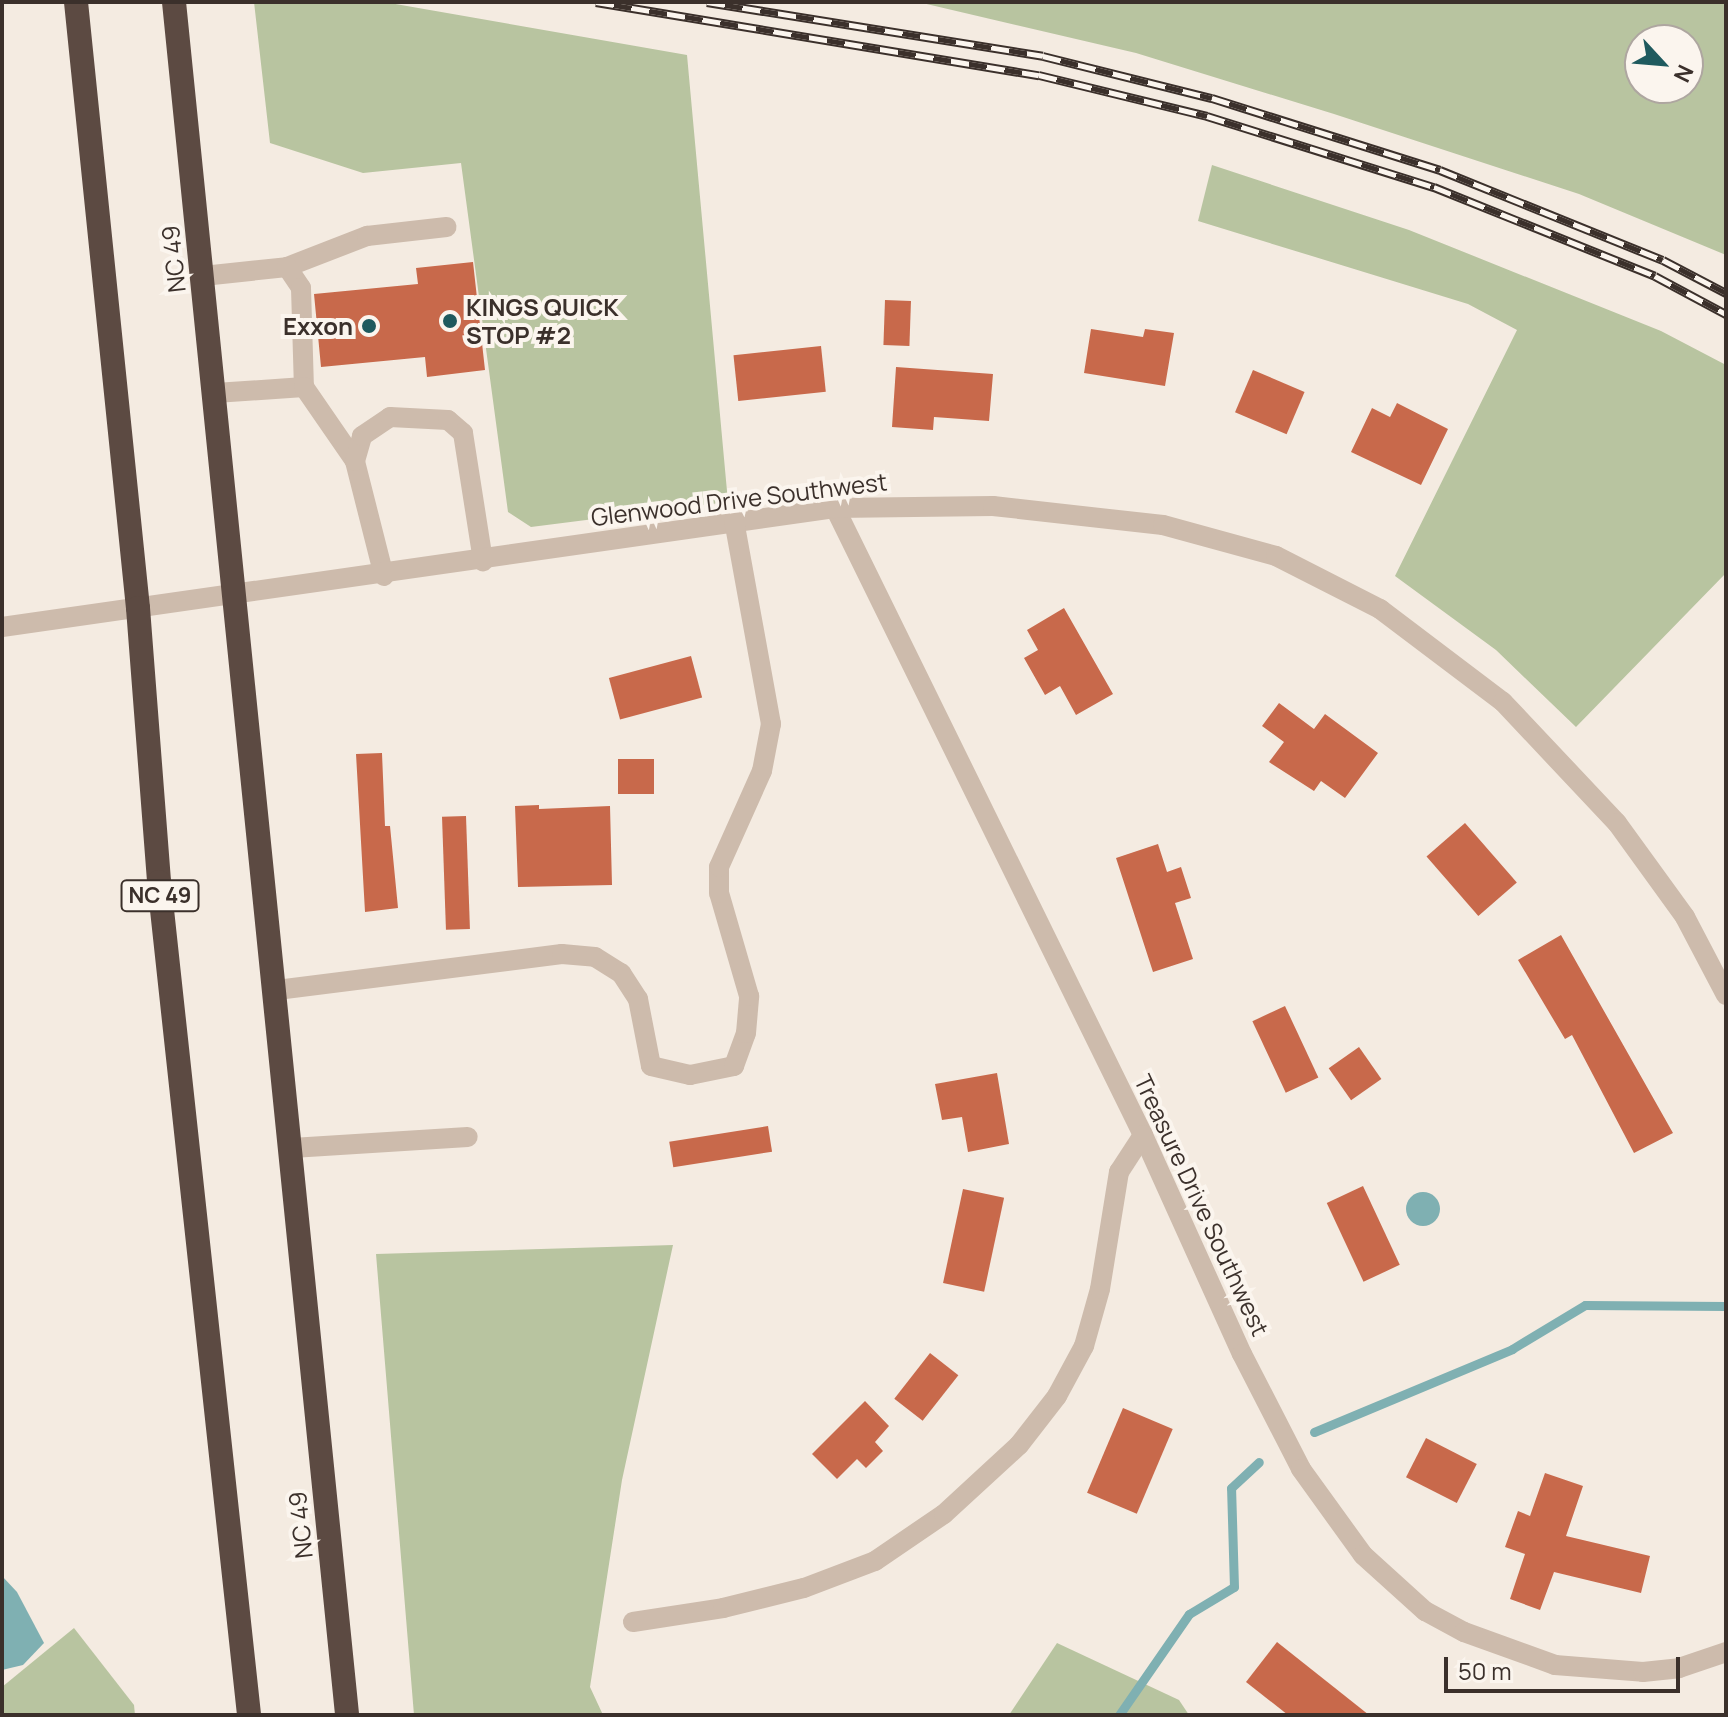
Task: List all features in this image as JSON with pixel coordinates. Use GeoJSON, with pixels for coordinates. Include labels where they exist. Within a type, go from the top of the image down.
{"type":"FeatureCollection","features":[{"type":"Feature","properties":{"kind":"highway","name":"NC 49"},"geometry":{"type":"LineString","coordinates":[[76,2],[138,608],[159,882],[249,1715]]}},
{"type":"Feature","properties":{"kind":"highway","name":"NC 49"},"geometry":{"type":"LineString","coordinates":[[174,2],[238,595],[347,1715]]}},
{"type":"Feature","properties":{"kind":"street"},"geometry":{"type":"LineString","coordinates":[[203,276],[287,267],[367,236],[446,227]]}},
{"type":"Feature","properties":{"kind":"street"},"geometry":{"type":"LineString","coordinates":[[287,267],[301,288],[304,387],[355,461],[384,576]]}},
{"type":"Feature","properties":{"kind":"street"},"geometry":{"type":"LineString","coordinates":[[215,393],[304,387]]}},
{"type":"Feature","properties":{"kind":"street"},"geometry":{"type":"LineString","coordinates":[[355,461],[362,436],[390,417],[428,417],[456,426],[469,446],[483,561]]}},
{"type":"Feature","properties":{"kind":"street","name":"Glenwood Drive Southwest"},"geometry":{"type":"LineString","coordinates":[[2,627],[384,576],[835,508],[993,506],[1163,525],[1276,556],[1380,609],[1503,702],[1578,778],[1685,917],[1718,962],[1726,995]]}},
{"type":"Feature","properties":{"kind":"street","name":"Treasure Drive Southwest"},"geometry":{"type":"LineString","coordinates":[[835,508],[1143,1135],[1242,1354],[1301,1469],[1363,1555],[1398,1591],[1464,1632],[1568,1668],[1643,1672],[1679,1668],[1726,1652]]}},
{"type":"Feature","properties":{"kind":"street"},"geometry":{"type":"LineString","coordinates":[[277,990],[562,954],[595,957],[621,973],[638,999],[651,1066],[690,1075],[734,1066],[746,1033],[749,996],[719,893],[719,867],[762,771],[771,724],[734,521]]}},
{"type":"Feature","properties":{"kind":"street"},"geometry":{"type":"LineString","coordinates":[[633,1622],[791,1592],[875,1561],[944,1514],[1019,1445],[1057,1396],[1084,1346],[1100,1289],[1119,1172],[1143,1135]]}},
{"type":"Feature","properties":{"kind":"street"},"geometry":{"type":"LineString","coordinates":[[292,1148],[468,1137]]}},
{"type":"Feature","properties":{"kind":"green space"},"geometry":{"type":"Polygon","coordinates":[[[254,2],[384,2],[687,55],[728,502],[531,527],[508,512],[461,163],[363,173],[270,143],[254,2]]]}},
{"type":"Feature","properties":{"kind":"green space"},"geometry":{"type":"Polygon","coordinates":[[[918,2],[1726,2],[1726,255],[1579,194],[1136,53],[918,2]]]}},
{"type":"Feature","properties":{"kind":"green space"},"geometry":{"type":"Polygon","coordinates":[[[1212,165],[1409,230],[1661,331],[1726,365],[1726,573],[1576,727],[1496,650],[1395,576],[1517,330],[1468,304],[1198,221],[1212,165]]]}},
{"type":"Feature","properties":{"kind":"green space"},"geometry":{"type":"Polygon","coordinates":[[[673,1245],[622,1480],[590,1687],[603,1715],[414,1715],[376,1254],[673,1245]]]}},
{"type":"Feature","properties":{"kind":"green space"},"geometry":{"type":"Polygon","coordinates":[[[74,1628],[134,1705],[135,1715],[2,1715],[2,1687],[74,1628]]]}},
{"type":"Feature","properties":{"kind":"green space"},"geometry":{"type":"Polygon","coordinates":[[[1057,1643],[1179,1700],[1189,1715],[1009,1715],[1057,1643]]]}},
{"type":"Feature","properties":{"kind":"water"},"geometry":{"type":"Polygon","coordinates":[[[1423,1192],[1435,1197],[1440,1209],[1435,1221],[1423,1226],[1411,1221],[1406,1209],[1411,1197],[1423,1192]]]}},
{"type":"Feature","properties":{"kind":"water"},"geometry":{"type":"Polygon","coordinates":[[[2,1576],[17,1592],[44,1643],[23,1665],[2,1670],[2,1576]]]}},
{"type":"Feature","properties":{"kind":"building"},"geometry":{"type":"Polygon","coordinates":[[[473,262],[485,370],[427,377],[425,357],[321,367],[314,294],[418,284],[416,268],[473,262]]]}},
{"type":"Feature","properties":{"kind":"building"},"geometry":{"type":"Polygon","coordinates":[[[885,300],[911,301],[909,346],[883,345],[885,300]]]}},
{"type":"Feature","properties":{"kind":"building"},"geometry":{"type":"Polygon","coordinates":[[[1091,329],[1143,337],[1145,329],[1174,333],[1165,386],[1084,373],[1091,329]]]}},
{"type":"Feature","properties":{"kind":"building"},"geometry":{"type":"Polygon","coordinates":[[[821,346],[826,392],[738,401],[733,355],[821,346]]]}},
{"type":"Feature","properties":{"kind":"building"},"geometry":{"type":"Polygon","coordinates":[[[896,367],[993,374],[989,421],[934,417],[933,430],[892,427],[896,367]]]}},
{"type":"Feature","properties":{"kind":"building"},"geometry":{"type":"Polygon","coordinates":[[[1253,370],[1305,392],[1287,434],[1235,412],[1253,370]]]}},
{"type":"Feature","properties":{"kind":"building"},"geometry":{"type":"Polygon","coordinates":[[[1397,403],[1448,429],[1421,485],[1351,452],[1372,408],[1390,417],[1397,403]]]}},
{"type":"Feature","properties":{"kind":"building"},"geometry":{"type":"Polygon","coordinates":[[[1064,608],[1113,694],[1076,715],[1060,686],[1045,695],[1024,658],[1038,650],[1027,630],[1064,608]]]}},
{"type":"Feature","properties":{"kind":"building"},"geometry":{"type":"Polygon","coordinates":[[[691,656],[702,698],[620,720],[609,678],[691,656]]]}},
{"type":"Feature","properties":{"kind":"building"},"geometry":{"type":"Polygon","coordinates":[[[1279,703],[1314,729],[1325,714],[1378,753],[1345,798],[1321,781],[1314,791],[1269,762],[1284,742],[1262,726],[1279,703]]]}},
{"type":"Feature","properties":{"kind":"building"},"geometry":{"type":"Polygon","coordinates":[[[382,753],[385,826],[390,826],[398,908],[365,912],[356,754],[382,753]]]}},
{"type":"Feature","properties":{"kind":"building"},"geometry":{"type":"Polygon","coordinates":[[[618,759],[654,759],[654,794],[618,794],[618,759]]]}},
{"type":"Feature","properties":{"kind":"building"},"geometry":{"type":"Polygon","coordinates":[[[539,805],[539,809],[610,806],[612,885],[518,887],[515,806],[539,805]]]}},
{"type":"Feature","properties":{"kind":"building"},"geometry":{"type":"Polygon","coordinates":[[[466,816],[470,929],[446,930],[442,817],[466,816]]]}},
{"type":"Feature","properties":{"kind":"building"},"geometry":{"type":"Polygon","coordinates":[[[1465,823],[1517,883],[1478,916],[1427,856],[1465,823]]]}},
{"type":"Feature","properties":{"kind":"building"},"geometry":{"type":"Polygon","coordinates":[[[1158,844],[1167,872],[1181,867],[1191,898],[1175,903],[1193,959],[1153,972],[1116,858],[1158,844]]]}},
{"type":"Feature","properties":{"kind":"building"},"geometry":{"type":"Polygon","coordinates":[[[1561,935],[1673,1133],[1634,1153],[1572,1035],[1565,1039],[1518,960],[1561,935]]]}},
{"type":"Feature","properties":{"kind":"building"},"geometry":{"type":"Polygon","coordinates":[[[1285,1006],[1318,1078],[1286,1093],[1252,1021],[1285,1006]]]}},
{"type":"Feature","properties":{"kind":"building"},"geometry":{"type":"Polygon","coordinates":[[[1359,1047],[1381,1079],[1351,1100],[1329,1068],[1359,1047]]]}},
{"type":"Feature","properties":{"kind":"building"},"geometry":{"type":"Polygon","coordinates":[[[997,1073],[1009,1144],[968,1152],[962,1117],[942,1120],[935,1084],[997,1073]]]}},
{"type":"Feature","properties":{"kind":"building"},"geometry":{"type":"Polygon","coordinates":[[[768,1126],[772,1152],[673,1167],[669,1142],[768,1126]]]}},
{"type":"Feature","properties":{"kind":"building"},"geometry":{"type":"Polygon","coordinates":[[[1363,1186],[1400,1265],[1364,1282],[1327,1203],[1363,1186]]]}},
{"type":"Feature","properties":{"kind":"building"},"geometry":{"type":"Polygon","coordinates":[[[963,1189],[1004,1198],[984,1292],[943,1283],[963,1189]]]}},
{"type":"Feature","properties":{"kind":"building"},"geometry":{"type":"Polygon","coordinates":[[[930,1353],[958,1375],[923,1421],[894,1399],[930,1353]]]}},
{"type":"Feature","properties":{"kind":"building"},"geometry":{"type":"Polygon","coordinates":[[[865,1401],[889,1426],[875,1442],[883,1451],[866,1468],[857,1459],[837,1479],[812,1454],[865,1401]]]}},
{"type":"Feature","properties":{"kind":"building"},"geometry":{"type":"Polygon","coordinates":[[[1123,1408],[1173,1429],[1137,1514],[1087,1493],[1123,1408]]]}},
{"type":"Feature","properties":{"kind":"building"},"geometry":{"type":"Polygon","coordinates":[[[1426,1438],[1477,1464],[1457,1503],[1406,1477],[1426,1438]]]}},
{"type":"Feature","properties":{"kind":"building"},"geometry":{"type":"Polygon","coordinates":[[[1545,1473],[1583,1486],[1566,1536],[1650,1556],[1641,1593],[1554,1572],[1540,1610],[1510,1599],[1525,1554],[1505,1547],[1518,1511],[1530,1516],[1545,1473]]]}},
{"type":"Feature","properties":{"kind":"building"},"geometry":{"type":"Polygon","coordinates":[[[1277,1642],[1369,1715],[1288,1715],[1246,1682],[1277,1642]]]}},
{"type":"Feature","properties":{"kind":"waterway"},"geometry":{"type":"LineString","coordinates":[[1314,1432],[1512,1349],[1585,1305],[1726,1306]]}},
{"type":"Feature","properties":{"kind":"waterway"},"geometry":{"type":"LineString","coordinates":[[1119,1715],[1189,1614],[1234,1587],[1231,1488],[1259,1462]]}},
{"type":"Feature","properties":{"kind":"railway"},"geometry":{"type":"LineString","coordinates":[[596,2],[1039,75],[1207,116],[1434,187],[1655,276],[1726,314]]}},
{"type":"Feature","properties":{"kind":"railway"},"geometry":{"type":"LineString","coordinates":[[707,2],[1043,56],[1212,98],[1440,170],[1663,260],[1726,293]]}},
{"type":"Feature","properties":{"kind":"place","name":"KINGS QUICK STOP #2"},"geometry":{"type":"Point","coordinates":[450,321]}},
{"type":"Feature","properties":{"kind":"place","name":"Exxon"},"geometry":{"type":"Point","coordinates":[369,326]}}]}
